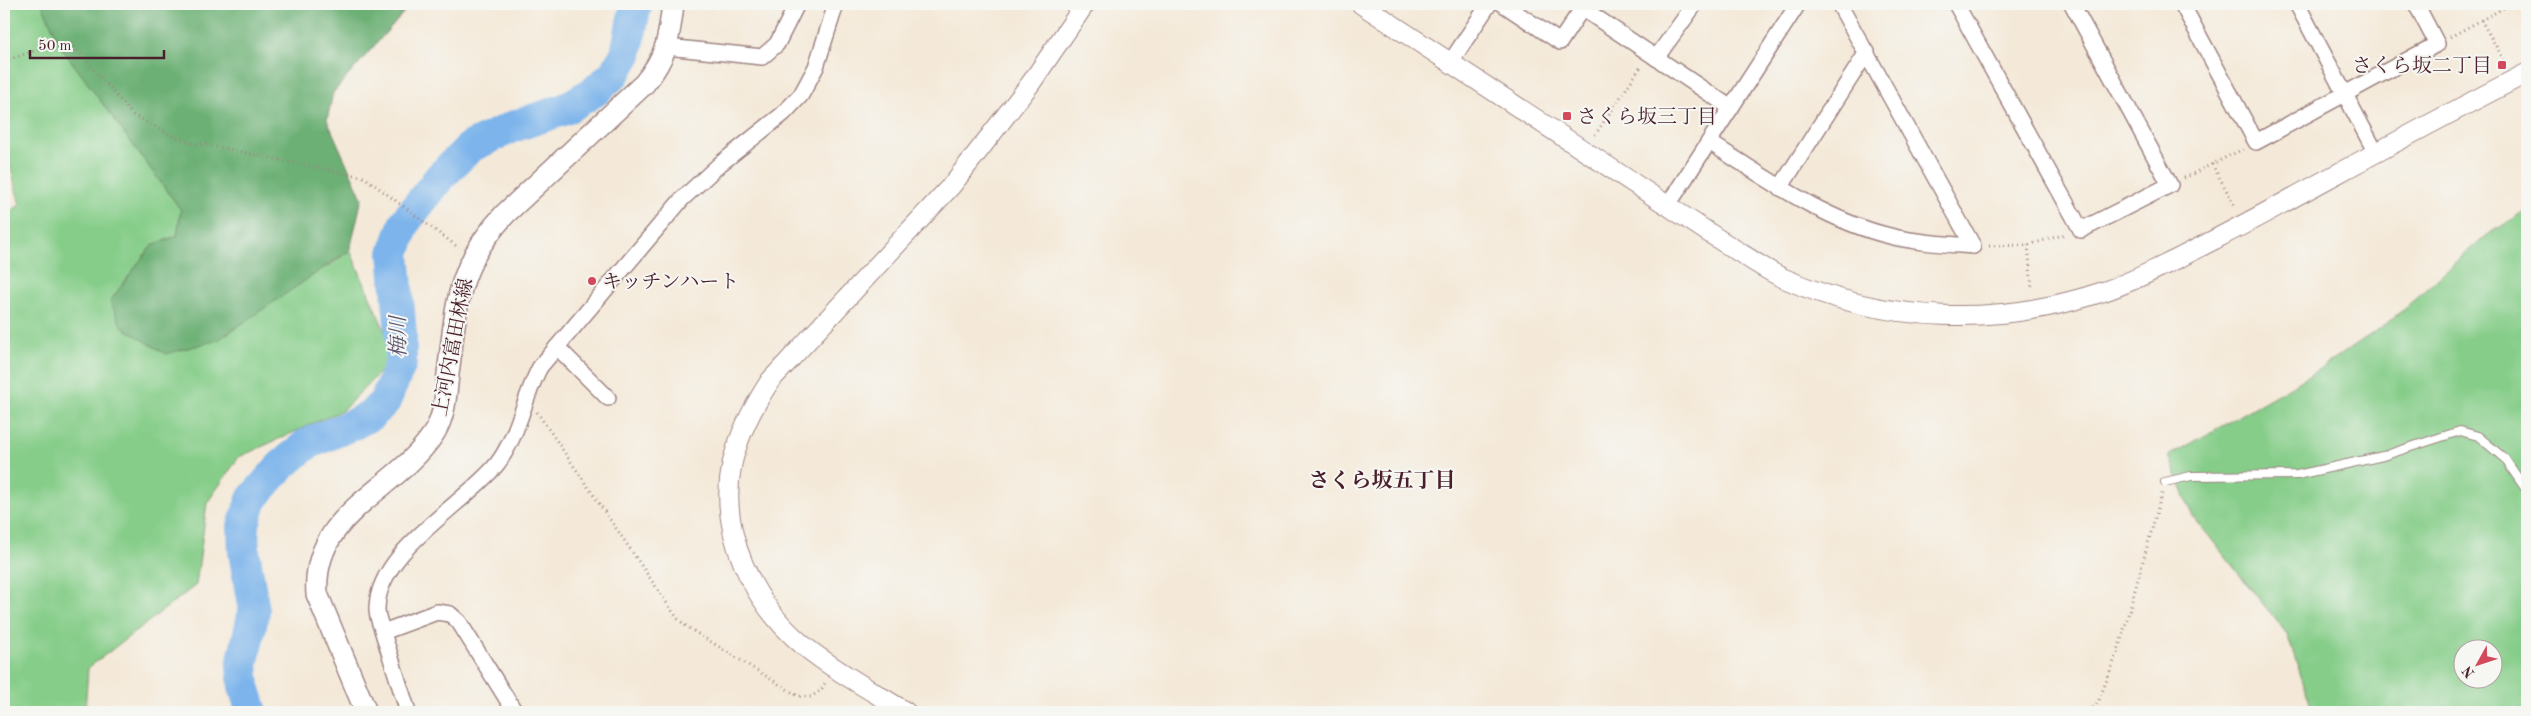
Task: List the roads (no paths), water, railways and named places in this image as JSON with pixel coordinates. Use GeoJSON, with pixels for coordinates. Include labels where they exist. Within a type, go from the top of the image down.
{"type":"FeatureCollection","features":[{"type":"Feature","properties":{"kind":"main road","name":"上河内富田林線"},"geometry":{"type":"LineString","coordinates":[[366,712],[317,594],[316,576],[320,555],[328,538],[341,521],[414,458],[435,431],[444,405],[460,290],[471,258],[488,232],[504,214],[644,84],[658,67],[667,47],[672,4]]}},
{"type":"Feature","properties":{"kind":"street"},"geometry":{"type":"LineString","coordinates":[[667,47],[762,57],[777,44],[798,4]]}},
{"type":"Feature","properties":{"kind":"street"},"geometry":{"type":"LineString","coordinates":[[408,712],[377,611],[381,585],[393,564],[481,482],[498,463],[540,367],[682,199],[720,164],[783,114],[801,95],[816,67],[836,4]]}},
{"type":"Feature","properties":{"kind":"street"},"geometry":{"type":"LineString","coordinates":[[906,712],[835,668],[804,645],[777,619],[756,589],[742,563],[733,533],[729,498],[732,464],[742,433],[754,406],[770,381],[952,185],[1031,83],[1085,4]]}},
{"type":"Feature","properties":{"kind":"street"},"geometry":{"type":"LineString","coordinates":[[1361,4],[1668,204],[1723,242],[1781,277],[1827,296],[1879,310],[1929,316],[1986,316],[2068,303],[2147,274],[2230,233],[2527,72]]}},
{"type":"Feature","properties":{"kind":"street"},"geometry":{"type":"LineString","coordinates":[[1450,63],[1489,4]]}},
{"type":"Feature","properties":{"kind":"street"},"geometry":{"type":"LineString","coordinates":[[1503,4],[1560,42],[1583,6],[1731,108]]}},
{"type":"Feature","properties":{"kind":"street"},"geometry":{"type":"LineString","coordinates":[[1653,56],[1695,4]]}},
{"type":"Feature","properties":{"kind":"street"},"geometry":{"type":"LineString","coordinates":[[1668,204],[1798,4]]}},
{"type":"Feature","properties":{"kind":"street"},"geometry":{"type":"LineString","coordinates":[[1709,142],[1816,209],[1890,236],[1973,246],[1839,4]]}},
{"type":"Feature","properties":{"kind":"street"},"geometry":{"type":"LineString","coordinates":[[1956,4],[2081,230],[2170,185],[2072,4]]}},
{"type":"Feature","properties":{"kind":"street"},"geometry":{"type":"LineString","coordinates":[[2182,4],[2256,142],[2437,44],[2416,4]]}},
{"type":"Feature","properties":{"kind":"street"},"geometry":{"type":"LineString","coordinates":[[2297,4],[2376,153]]}},
{"type":"Feature","properties":{"kind":"street"},"geometry":{"type":"LineString","coordinates":[[1780,188],[1867,52]]}},
{"type":"Feature","properties":{"kind":"street"},"geometry":{"type":"LineString","coordinates":[[557,347],[608,398]]}},
{"type":"Feature","properties":{"kind":"street"},"geometry":{"type":"LineString","coordinates":[[383,632],[437,612],[450,614],[459,622],[516,712]]}},
{"type":"Feature","properties":{"kind":"lane"},"geometry":{"type":"LineString","coordinates":[[2165,482],[2191,476],[2297,475],[2383,456],[2460,431],[2478,436],[2505,458],[2527,491]]}},
{"type":"Feature","properties":{"kind":"waterway","name":"梅川"},"geometry":{"type":"LineString","coordinates":[[252,712],[244,687],[242,665],[254,611],[244,552],[243,526],[252,499],[281,466],[307,444],[354,424],[372,414],[385,401],[401,363],[401,335],[394,253],[405,222],[440,177],[470,147],[512,127],[565,109],[595,91],[614,74],[626,54],[636,4]]}},
{"type":"Feature","properties":{"kind":"place","name":"さくら坂二丁目"},"geometry":{"type":"Point","coordinates":[2502,65]}},
{"type":"Feature","properties":{"kind":"place","name":"さくら坂三丁目"},"geometry":{"type":"Point","coordinates":[1567,116]}},
{"type":"Feature","properties":{"kind":"place","name":"キッチンハート"},"geometry":{"type":"Point","coordinates":[592,281]}},
{"type":"Feature","properties":{"kind":"district","name":"さくら坂五丁目"},"geometry":{"type":"Point","coordinates":[1382,480]}}]}
